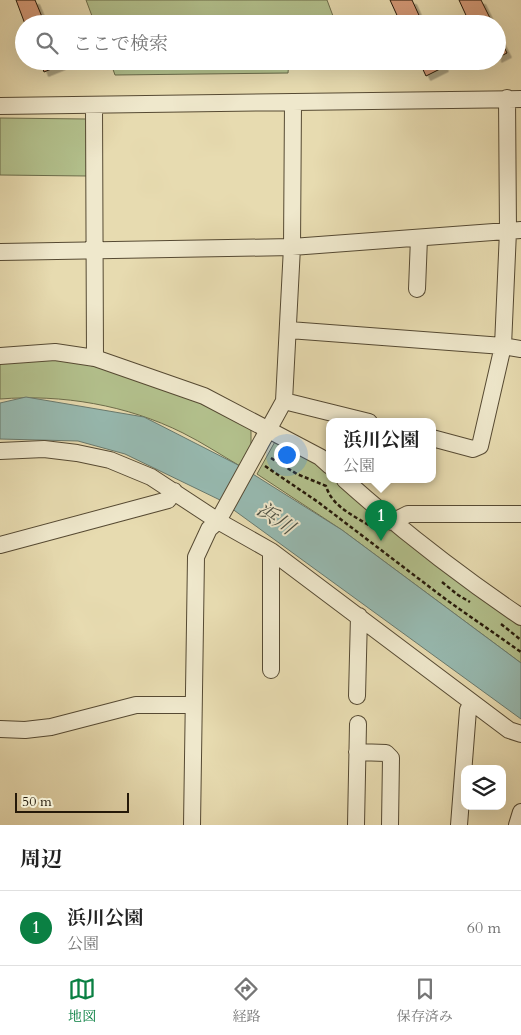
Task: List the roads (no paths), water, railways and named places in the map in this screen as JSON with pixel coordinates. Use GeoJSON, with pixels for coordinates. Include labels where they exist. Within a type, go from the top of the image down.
{"type":"FeatureCollection","features":[{"type":"Feature","properties":{"kind":"street"},"geometry":{"type":"LineString","coordinates":[[0,106],[514,99],[515,231],[503,346],[480,446],[473,449],[436,439]]}},
{"type":"Feature","properties":{"kind":"street"},"geometry":{"type":"LineString","coordinates":[[192,825],[196,557],[209,529],[218,521],[255,457],[284,400],[292,247],[293,103]]}},
{"type":"Feature","properties":{"kind":"street"},"geometry":{"type":"LineString","coordinates":[[94,105],[95,358]]}},
{"type":"Feature","properties":{"kind":"street"},"geometry":{"type":"LineString","coordinates":[[0,252],[292,247],[515,231]]}},
{"type":"Feature","properties":{"kind":"street"},"geometry":{"type":"LineString","coordinates":[[417,289],[419,238]]}},
{"type":"Feature","properties":{"kind":"street"},"geometry":{"type":"LineString","coordinates":[[289,330],[503,346],[521,349]]}},
{"type":"Feature","properties":{"kind":"street"},"geometry":{"type":"LineString","coordinates":[[0,356],[55,352],[95,358],[204,396],[320,457],[326,462]]}},
{"type":"Feature","properties":{"kind":"street"},"geometry":{"type":"LineString","coordinates":[[284,400],[354,418]]}},
{"type":"Feature","properties":{"kind":"street"},"geometry":{"type":"LineString","coordinates":[[0,451],[44,449],[110,460],[151,477],[218,521],[271,551],[472,703],[509,730],[521,734]]}},
{"type":"Feature","properties":{"kind":"street"},"geometry":{"type":"LineString","coordinates":[[348,483],[387,528],[521,617]]}},
{"type":"Feature","properties":{"kind":"street"},"geometry":{"type":"LineString","coordinates":[[0,545],[168,500],[174,491]]}},
{"type":"Feature","properties":{"kind":"street"},"geometry":{"type":"LineString","coordinates":[[387,528],[408,514],[521,514]]}},
{"type":"Feature","properties":{"kind":"street"},"geometry":{"type":"LineString","coordinates":[[271,551],[271,670]]}},
{"type":"Feature","properties":{"kind":"street"},"geometry":{"type":"LineString","coordinates":[[357,696],[359,616]]}},
{"type":"Feature","properties":{"kind":"street"},"geometry":{"type":"LineString","coordinates":[[459,825],[468,710],[472,703]]}},
{"type":"Feature","properties":{"kind":"street"},"geometry":{"type":"LineString","coordinates":[[0,729],[25,730],[51,727],[136,704],[193,704]]}},
{"type":"Feature","properties":{"kind":"street"},"geometry":{"type":"LineString","coordinates":[[356,825],[358,724]]}},
{"type":"Feature","properties":{"kind":"street"},"geometry":{"type":"LineString","coordinates":[[358,752],[386,753],[391,758],[390,825]]}},
{"type":"Feature","properties":{"kind":"street"},"geometry":{"type":"LineString","coordinates":[[517,825],[521,812]]}},
{"type":"Feature","properties":{"kind":"water","name":"浜川"},"geometry":{"type":"Polygon","coordinates":[[[26,397],[144,417],[240,466],[342,530],[521,663],[521,719],[220,500],[125,454],[78,441],[0,439],[0,403],[26,397]]]}},
{"type":"Feature","properties":{"kind":"place","name":"浜川公園"},"geometry":{"type":"Point","coordinates":[381,541]}}]}
